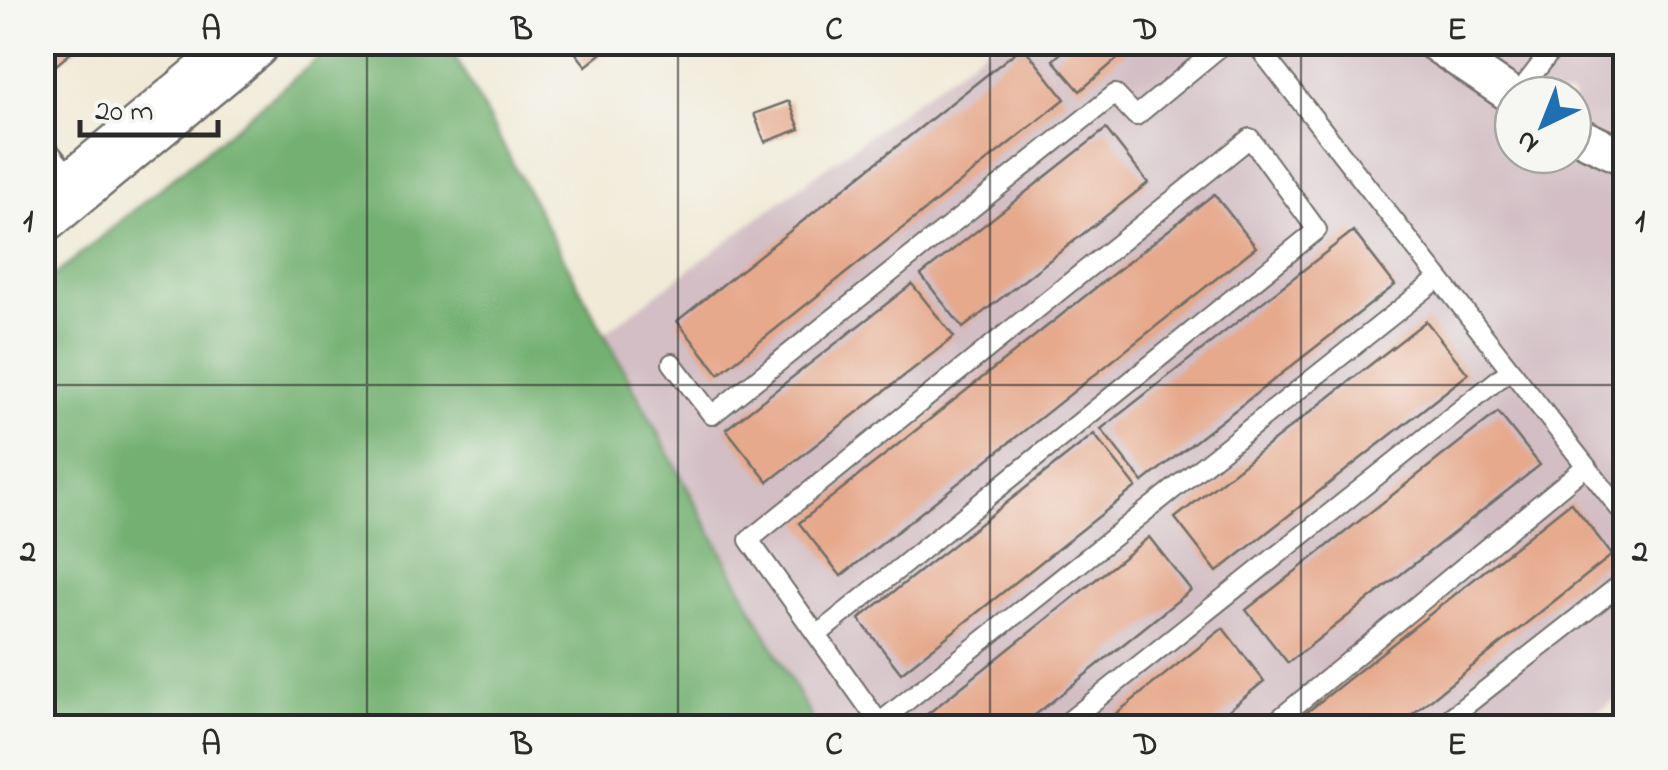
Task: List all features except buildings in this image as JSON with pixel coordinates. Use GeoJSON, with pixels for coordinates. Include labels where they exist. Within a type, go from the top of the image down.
{"type":"FeatureCollection","features":[{"type":"Feature","properties":{"kind":"main road"},"geometry":{"type":"LineString","coordinates":[[52,187],[251,42]]}},
{"type":"Feature","properties":{"kind":"street"},"geometry":{"type":"LineString","coordinates":[[1433,42],[1493,82]]}},
{"type":"Feature","properties":{"kind":"street"},"geometry":{"type":"LineString","coordinates":[[1593,142],[1626,158]]}},
{"type":"Feature","properties":{"kind":"lane"},"geometry":{"type":"LineString","coordinates":[[672,363],[712,415],[1115,94],[1136,116],[1226,42]]}},
{"type":"Feature","properties":{"kind":"lane"},"geometry":{"type":"LineString","coordinates":[[1254,42],[1626,517]]}},
{"type":"Feature","properties":{"kind":"lane"},"geometry":{"type":"LineString","coordinates":[[1532,75],[1558,42]]}},
{"type":"Feature","properties":{"kind":"lane"},"geometry":{"type":"LineString","coordinates":[[817,635],[1317,230],[1250,138],[749,540],[881,725],[1438,279]]}},
{"type":"Feature","properties":{"kind":"lane"},"geometry":{"type":"LineString","coordinates":[[1060,728],[1510,370]]}},
{"type":"Feature","properties":{"kind":"lane"},"geometry":{"type":"LineString","coordinates":[[1268,728],[1586,466]]}},
{"type":"Feature","properties":{"kind":"lane"},"geometry":{"type":"LineString","coordinates":[[1437,728],[1626,580]]}},
{"type":"Feature","properties":{"kind":"shaded area"},"geometry":{"type":"Polygon","coordinates":[[[993,43],[1625,43],[1625,692],[1576,728],[816,727],[604,333],[993,43]]]}},
{"type":"Feature","properties":{"kind":"green space"},"geometry":{"type":"Polygon","coordinates":[[[337,43],[448,43],[816,727],[43,727],[43,285],[337,43]]]}}]}
